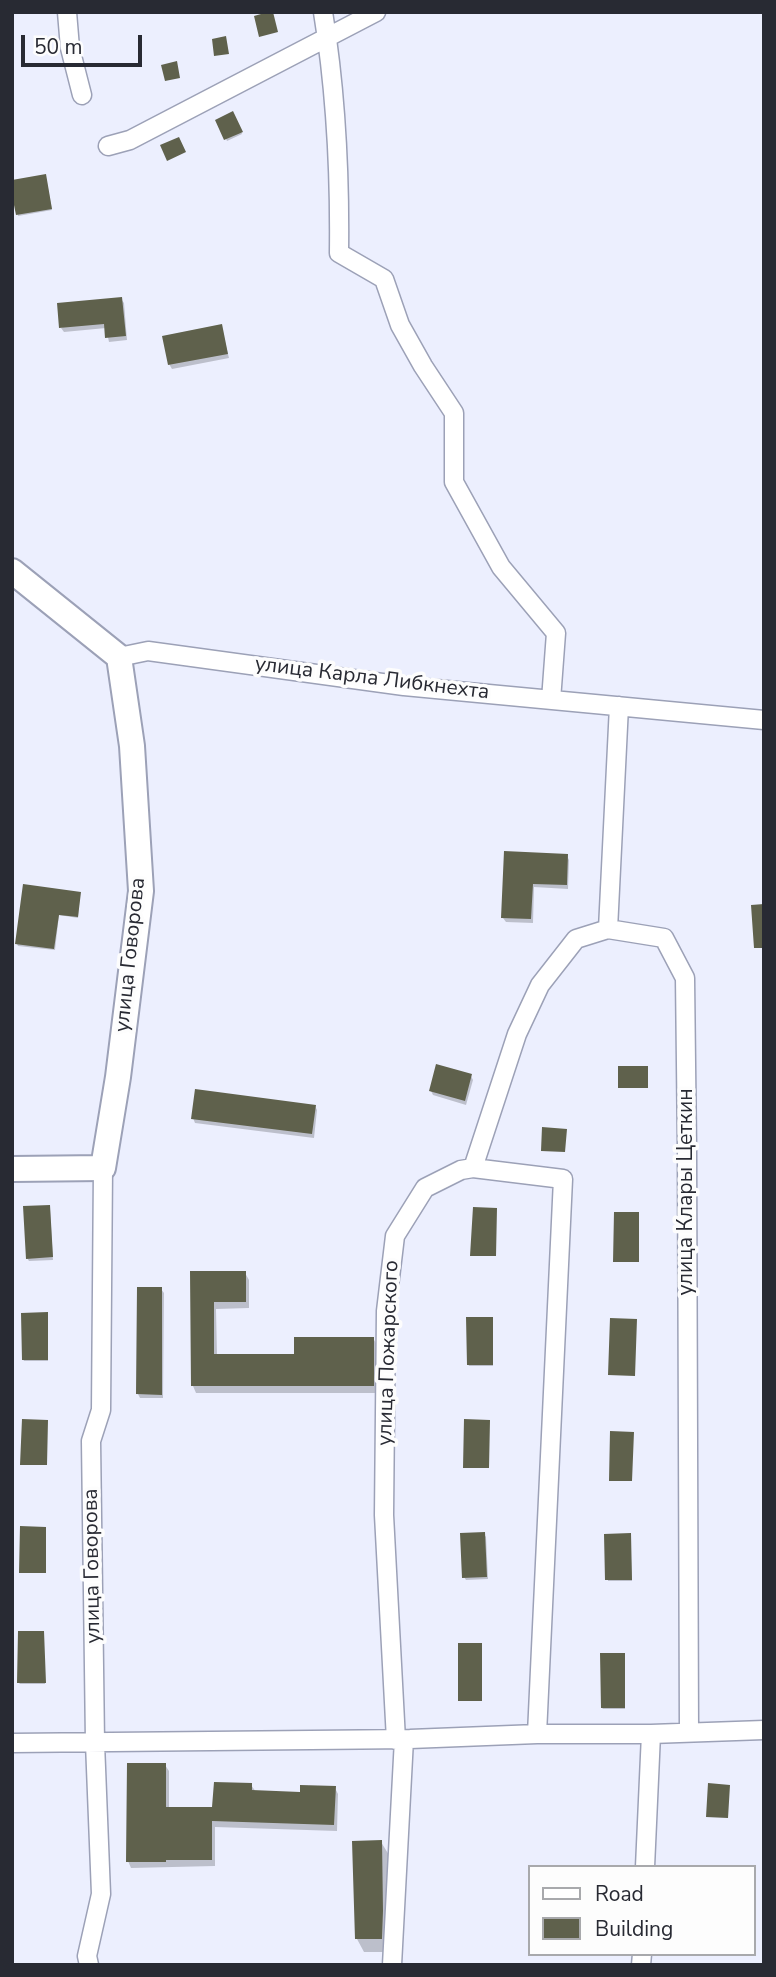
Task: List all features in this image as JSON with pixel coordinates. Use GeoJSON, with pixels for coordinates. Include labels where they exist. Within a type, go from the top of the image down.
{"type":"FeatureCollection","features":[{"type":"Feature","properties":{"kind":"street"},"geometry":{"type":"LineString","coordinates":[[67,12],[70,48],[82,95]]}},
{"type":"Feature","properties":{"kind":"street"},"geometry":{"type":"LineString","coordinates":[[323,12],[340,181],[340,253],[384,279],[400,325],[454,412],[454,482],[501,567],[556,633],[551,700]]}},
{"type":"Feature","properties":{"kind":"street"},"geometry":{"type":"LineString","coordinates":[[108,146],[130,139],[376,12]]}},
{"type":"Feature","properties":{"kind":"street"},"geometry":{"type":"LineString","coordinates":[[12,571],[118,657]]}},
{"type":"Feature","properties":{"kind":"street","name":"улица Карла Либкнехта"},"geometry":{"type":"LineString","coordinates":[[118,657],[148,651],[404,686],[764,720]]}},
{"type":"Feature","properties":{"kind":"street","name":"улица Говорова"},"geometry":{"type":"LineString","coordinates":[[90,1962],[101,1894],[95,1743],[91,1441],[101,1410],[103,1168],[118,1077],[141,891],[132,746],[118,657]]}},
{"type":"Feature","properties":{"kind":"street"},"geometry":{"type":"LineString","coordinates":[[537,1734],[564,1179],[473,1168],[517,1034],[540,985],[576,939],[608,929],[619,706]]}},
{"type":"Feature","properties":{"kind":"street","name":"улица Клары Цеткин"},"geometry":{"type":"LineString","coordinates":[[608,929],[664,938],[685,978],[689,1732]]}},
{"type":"Feature","properties":{"kind":"street"},"geometry":{"type":"LineString","coordinates":[[12,1169],[103,1168]]}},
{"type":"Feature","properties":{"kind":"street","name":"улица Пожарского"},"geometry":{"type":"LineString","coordinates":[[392,1965],[400,1740],[384,1515],[386,1311],[395,1236],[425,1188],[461,1170],[473,1168]]}},
{"type":"Feature","properties":{"kind":"street"},"geometry":{"type":"LineString","coordinates":[[12,1743],[400,1740],[537,1734],[764,1730]]}},
{"type":"Feature","properties":{"kind":"street"},"geometry":{"type":"LineString","coordinates":[[645,1865],[651,1734]]}},
{"type":"Feature","properties":{"kind":"building"},"geometry":{"type":"Polygon","coordinates":[[[273,12],[278,32],[259,37],[254,16],[273,12]]]}},
{"type":"Feature","properties":{"kind":"building"},"geometry":{"type":"Polygon","coordinates":[[[226,36],[229,54],[214,56],[212,39],[226,36]]]}},
{"type":"Feature","properties":{"kind":"building"},"geometry":{"type":"Polygon","coordinates":[[[177,61],[180,78],[165,81],[161,65],[177,61]]]}},
{"type":"Feature","properties":{"kind":"building"},"geometry":{"type":"Polygon","coordinates":[[[233,111],[243,132],[224,140],[215,120],[233,111]]]}},
{"type":"Feature","properties":{"kind":"building"},"geometry":{"type":"Polygon","coordinates":[[[179,137],[186,152],[167,161],[160,145],[179,137]]]}},
{"type":"Feature","properties":{"kind":"building"},"geometry":{"type":"Polygon","coordinates":[[[46,174],[52,209],[16,215],[12,180],[46,174]]]}},
{"type":"Feature","properties":{"kind":"building"},"geometry":{"type":"Polygon","coordinates":[[[122,297],[126,336],[105,338],[104,324],[59,328],[57,303],[122,297]]]}},
{"type":"Feature","properties":{"kind":"building"},"geometry":{"type":"Polygon","coordinates":[[[222,324],[228,354],[168,365],[162,336],[222,324]]]}},
{"type":"Feature","properties":{"kind":"building"},"geometry":{"type":"Polygon","coordinates":[[[504,851],[568,854],[567,885],[533,884],[531,919],[501,918],[504,851]]]}},
{"type":"Feature","properties":{"kind":"building"},"geometry":{"type":"Polygon","coordinates":[[[23,884],[81,892],[78,917],[59,915],[54,949],[15,944],[23,884]]]}},
{"type":"Feature","properties":{"kind":"building"},"geometry":{"type":"Polygon","coordinates":[[[764,904],[764,948],[754,948],[751,905],[764,904]]]}},
{"type":"Feature","properties":{"kind":"building"},"geometry":{"type":"Polygon","coordinates":[[[436,1064],[472,1074],[465,1101],[429,1091],[436,1064]]]}},
{"type":"Feature","properties":{"kind":"building"},"geometry":{"type":"Polygon","coordinates":[[[618,1066],[648,1066],[648,1088],[618,1088],[618,1066]]]}},
{"type":"Feature","properties":{"kind":"building"},"geometry":{"type":"Polygon","coordinates":[[[195,1089],[316,1105],[312,1134],[191,1119],[195,1089]]]}},
{"type":"Feature","properties":{"kind":"building"},"geometry":{"type":"Polygon","coordinates":[[[542,1127],[567,1129],[565,1152],[541,1151],[542,1127]]]}},
{"type":"Feature","properties":{"kind":"building"},"geometry":{"type":"Polygon","coordinates":[[[50,1205],[53,1257],[26,1259],[23,1206],[50,1205]]]}},
{"type":"Feature","properties":{"kind":"building"},"geometry":{"type":"Polygon","coordinates":[[[473,1207],[497,1208],[496,1256],[470,1256],[473,1207]]]}},
{"type":"Feature","properties":{"kind":"building"},"geometry":{"type":"Polygon","coordinates":[[[614,1212],[639,1212],[639,1262],[613,1262],[614,1212]]]}},
{"type":"Feature","properties":{"kind":"building"},"geometry":{"type":"Polygon","coordinates":[[[190,1271],[246,1271],[246,1302],[214,1302],[214,1354],[294,1354],[294,1337],[374,1337],[374,1386],[191,1386],[190,1271]]]}},
{"type":"Feature","properties":{"kind":"building"},"geometry":{"type":"Polygon","coordinates":[[[137,1287],[162,1287],[162,1395],[136,1394],[137,1287]]]}},
{"type":"Feature","properties":{"kind":"building"},"geometry":{"type":"Polygon","coordinates":[[[48,1312],[48,1360],[22,1360],[21,1313],[48,1312]]]}},
{"type":"Feature","properties":{"kind":"building"},"geometry":{"type":"Polygon","coordinates":[[[466,1317],[493,1317],[493,1365],[467,1365],[466,1317]]]}},
{"type":"Feature","properties":{"kind":"building"},"geometry":{"type":"Polygon","coordinates":[[[610,1318],[637,1319],[635,1376],[608,1375],[610,1318]]]}},
{"type":"Feature","properties":{"kind":"building"},"geometry":{"type":"Polygon","coordinates":[[[22,1419],[48,1420],[47,1465],[20,1465],[22,1419]]]}},
{"type":"Feature","properties":{"kind":"building"},"geometry":{"type":"Polygon","coordinates":[[[464,1419],[490,1420],[489,1468],[463,1468],[464,1419]]]}},
{"type":"Feature","properties":{"kind":"building"},"geometry":{"type":"Polygon","coordinates":[[[610,1431],[634,1432],[632,1481],[609,1481],[610,1431]]]}},
{"type":"Feature","properties":{"kind":"building"},"geometry":{"type":"Polygon","coordinates":[[[20,1526],[46,1527],[46,1573],[19,1573],[20,1526]]]}},
{"type":"Feature","properties":{"kind":"building"},"geometry":{"type":"Polygon","coordinates":[[[485,1532],[487,1577],[462,1578],[460,1533],[485,1532]]]}},
{"type":"Feature","properties":{"kind":"building"},"geometry":{"type":"Polygon","coordinates":[[[631,1533],[632,1580],[605,1580],[604,1534],[631,1533]]]}},
{"type":"Feature","properties":{"kind":"building"},"geometry":{"type":"Polygon","coordinates":[[[18,1631],[44,1631],[46,1683],[17,1683],[18,1631]]]}},
{"type":"Feature","properties":{"kind":"building"},"geometry":{"type":"Polygon","coordinates":[[[458,1643],[482,1643],[482,1701],[458,1701],[458,1643]]]}},
{"type":"Feature","properties":{"kind":"building"},"geometry":{"type":"Polygon","coordinates":[[[600,1653],[625,1653],[625,1708],[601,1708],[600,1653]]]}},
{"type":"Feature","properties":{"kind":"building"},"geometry":{"type":"Polygon","coordinates":[[[127,1763],[166,1763],[166,1807],[212,1807],[214,1782],[252,1783],[252,1790],[300,1792],[300,1785],[336,1786],[334,1825],[212,1821],[212,1860],[126,1862],[127,1763]]]}},
{"type":"Feature","properties":{"kind":"building"},"geometry":{"type":"Polygon","coordinates":[[[708,1783],[730,1785],[728,1818],[706,1817],[708,1783]]]}},
{"type":"Feature","properties":{"kind":"building"},"geometry":{"type":"Polygon","coordinates":[[[382,1840],[382,1939],[355,1939],[352,1841],[382,1840]]]}}]}
